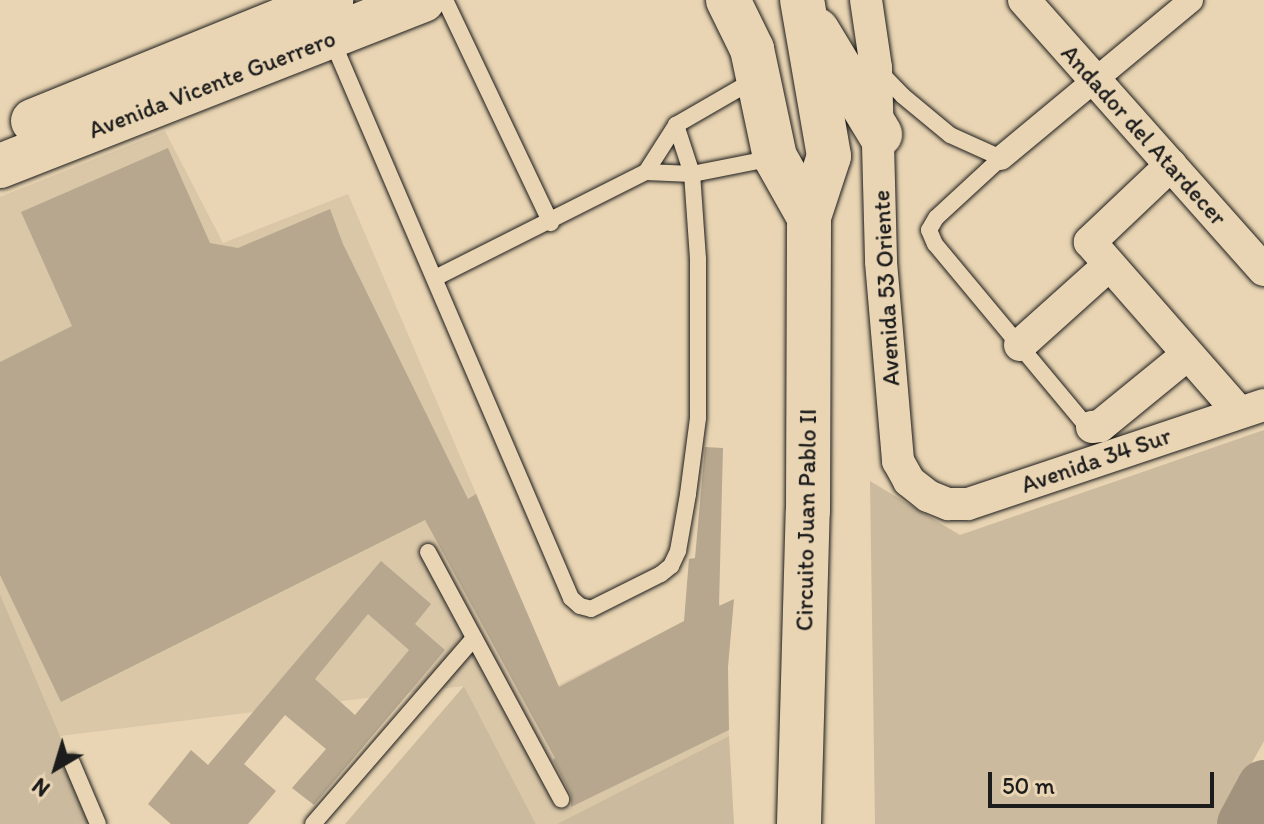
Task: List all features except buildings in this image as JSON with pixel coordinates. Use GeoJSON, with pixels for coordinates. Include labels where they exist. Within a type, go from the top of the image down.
{"type":"FeatureCollection","features":[{"type":"Feature","properties":{"kind":"main road","name":"Avenida Vicente Guerrero"},"geometry":{"type":"LineString","coordinates":[[0,135],[272,31],[423,0]]}},
{"type":"Feature","properties":{"kind":"main road","name":"Circuito Juan Pablo II"},"geometry":{"type":"LineString","coordinates":[[728,0],[752,49],[775,157],[809,217]]}},
{"type":"Feature","properties":{"kind":"main road","name":"Circuito Juan Pablo II"},"geometry":{"type":"LineString","coordinates":[[799,824],[808,511],[809,217],[829,156],[804,6]]}},
{"type":"Feature","properties":{"kind":"main road"},"geometry":{"type":"LineString","coordinates":[[804,6],[880,134]]}},
{"type":"Feature","properties":{"kind":"main road","name":"Avenida Vicente Guerrero"},"geometry":{"type":"LineString","coordinates":[[0,166],[272,31]]}},
{"type":"Feature","properties":{"kind":"street","name":"Avenida 53 Oriente"},"geometry":{"type":"LineString","coordinates":[[866,0],[876,68],[881,262],[898,461],[909,481],[928,496]]}},
{"type":"Feature","properties":{"kind":"street","name":"Andador del Atardecer"},"geometry":{"type":"LineString","coordinates":[[1024,0],[1264,270]]}},
{"type":"Feature","properties":{"kind":"street"},"geometry":{"type":"LineString","coordinates":[[1001,158],[1191,0]]}},
{"type":"Feature","properties":{"kind":"street"},"geometry":{"type":"LineString","coordinates":[[1020,345],[1171,165]]}},
{"type":"Feature","properties":{"kind":"street"},"geometry":{"type":"LineString","coordinates":[[1099,254],[1187,355],[1251,408]]}},
{"type":"Feature","properties":{"kind":"street"},"geometry":{"type":"LineString","coordinates":[[1092,427],[1100,426],[1187,355]]}},
{"type":"Feature","properties":{"kind":"street","name":"Avenida 34 Sur"},"geometry":{"type":"LineString","coordinates":[[928,496],[948,504],[968,504],[1251,408]]}},
{"type":"Feature","properties":{"kind":"lane"},"geometry":{"type":"LineString","coordinates":[[445,0],[551,223]]}},
{"type":"Feature","properties":{"kind":"lane"},"geometry":{"type":"LineString","coordinates":[[331,19],[435,278],[571,598],[591,609],[661,574],[671,566],[678,551],[698,418],[698,259],[692,174],[676,125]]}},
{"type":"Feature","properties":{"kind":"lane"},"geometry":{"type":"LineString","coordinates":[[876,68],[903,96],[950,135],[1001,158],[936,218],[929,230],[935,244],[1084,423],[1092,427]]}},
{"type":"Feature","properties":{"kind":"lane"},"geometry":{"type":"LineString","coordinates":[[435,278],[551,223],[646,172],[676,125],[760,77]]}},
{"type":"Feature","properties":{"kind":"lane"},"geometry":{"type":"LineString","coordinates":[[646,172],[692,174],[775,157]]}},
{"type":"Feature","properties":{"kind":"lane"},"geometry":{"type":"LineString","coordinates":[[428,552],[561,799]]}},
{"type":"Feature","properties":{"kind":"lane"},"geometry":{"type":"LineString","coordinates":[[313,824],[474,638]]}},
{"type":"Feature","properties":{"kind":"lane"},"geometry":{"type":"LineString","coordinates":[[72,763],[98,824]]}},
{"type":"Feature","properties":{"kind":"shaded area"},"geometry":{"type":"Polygon","coordinates":[[[165,131],[223,243],[348,194],[558,685],[720,603],[729,736],[557,824],[536,824],[464,686],[60,736],[0,594],[0,197],[165,131]]]}},
{"type":"Feature","properties":{"kind":"shaded area"},"geometry":{"type":"Polygon","coordinates":[[[1264,430],[1264,741],[1218,824],[875,824],[870,481],[960,535],[1264,430]]]}},
{"type":"Feature","properties":{"kind":"shaded area"},"geometry":{"type":"Polygon","coordinates":[[[0,594],[60,736],[98,824],[0,824],[0,594]]]}},
{"type":"Feature","properties":{"kind":"shaded area"},"geometry":{"type":"Polygon","coordinates":[[[464,686],[536,824],[345,824],[464,686]]]}},
{"type":"Feature","properties":{"kind":"shaded area"},"geometry":{"type":"Polygon","coordinates":[[[729,736],[734,824],[557,824],[729,736]]]}},
{"type":"Feature","properties":{"kind":"waterway"},"geometry":{"type":"LineString","coordinates":[[1244,824],[1264,787]]}}]}
